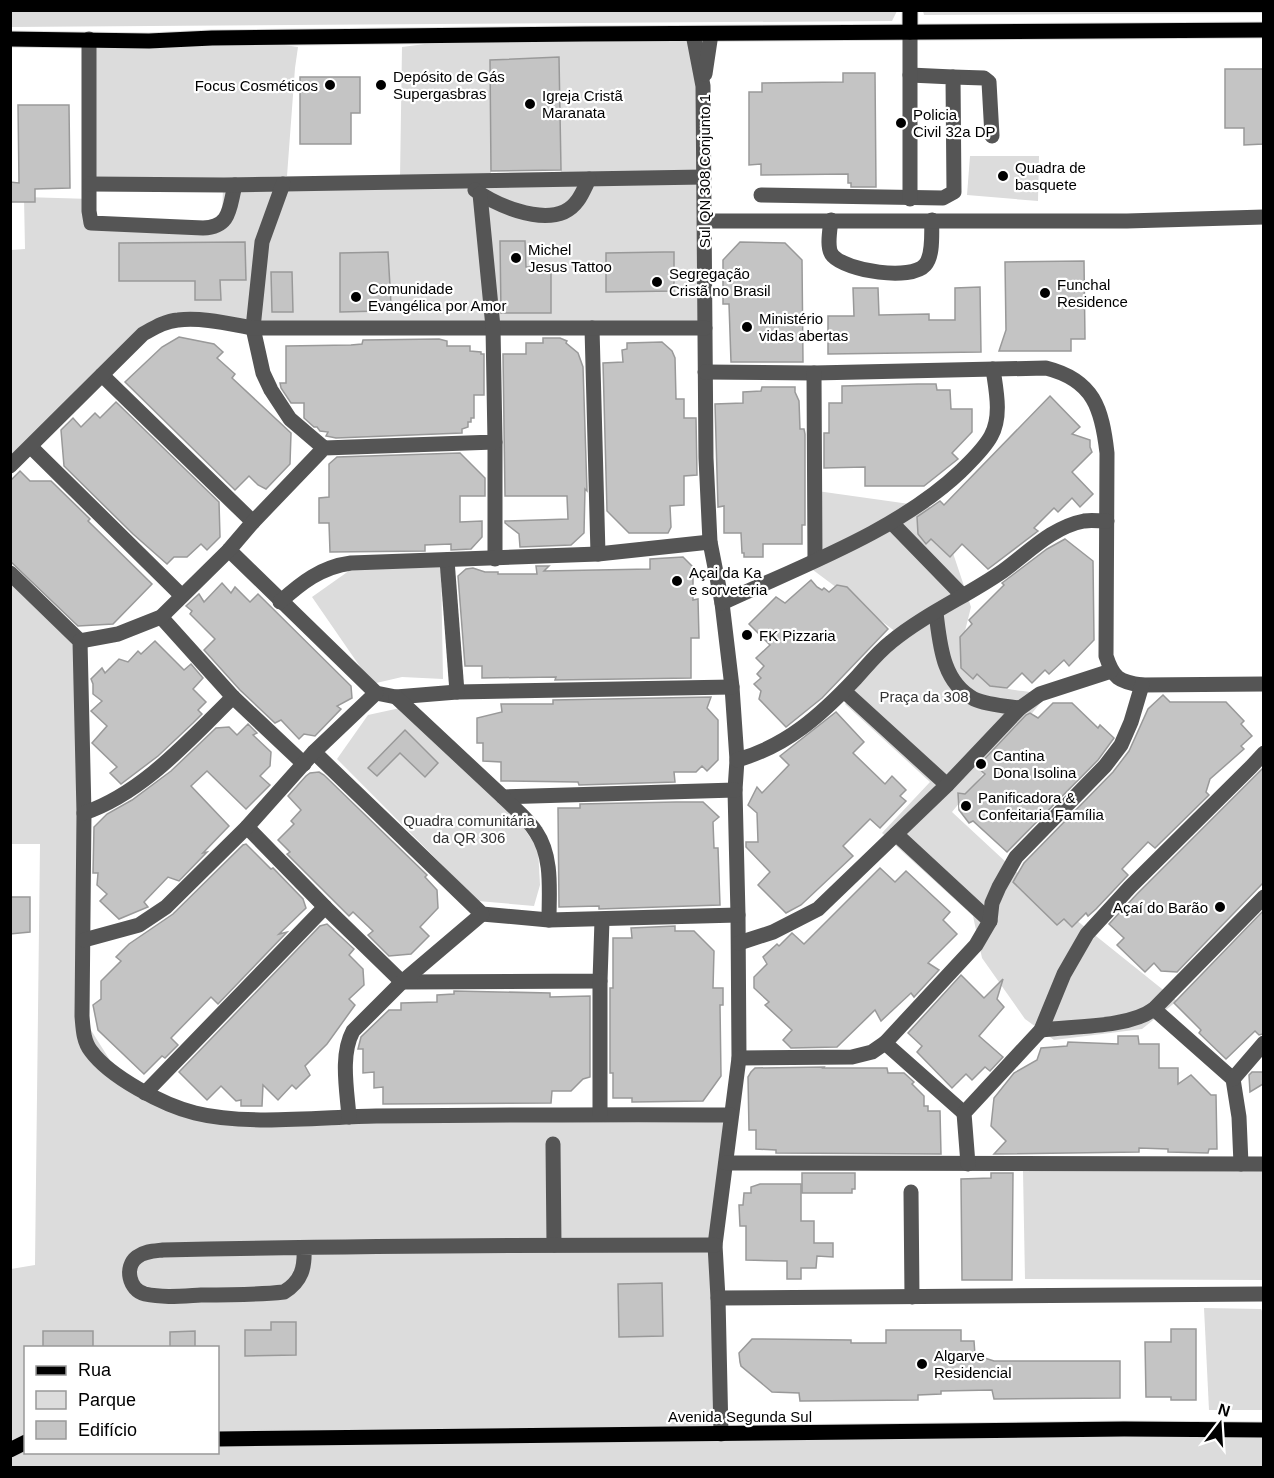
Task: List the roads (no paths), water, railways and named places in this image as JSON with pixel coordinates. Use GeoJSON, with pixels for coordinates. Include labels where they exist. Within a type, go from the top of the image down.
{"type":"FeatureCollection","features":[{"type":"Feature","properties":{"kind":"main road"},"geometry":{"type":"LineString","coordinates":[[910,10],[910,32]]}},
{"type":"Feature","properties":{"kind":"main road"},"geometry":{"type":"LineString","coordinates":[[10,39],[149,41],[212,38],[1263,30]]}},
{"type":"Feature","properties":{"kind":"main road","name":"Avenida Segunda Sul"},"geometry":{"type":"LineString","coordinates":[[219,1439],[1124,1429],[1263,1430]]}},
{"type":"Feature","properties":{"kind":"main road"},"geometry":{"type":"LineString","coordinates":[[10,1450],[24,1441]]}},
{"type":"Feature","properties":{"kind":"street"},"geometry":{"type":"LineString","coordinates":[[910,32],[910,199]]}},
{"type":"Feature","properties":{"kind":"street","name":"Sul QN 308 Conjunto 1"},"geometry":{"type":"LineString","coordinates":[[693,34],[703,86]]}},
{"type":"Feature","properties":{"kind":"street","name":"Sul QN 308 Conjunto 1"},"geometry":{"type":"LineString","coordinates":[[711,34],[703,86],[705,372],[710,542],[723,603],[732,687],[737,760],[735,790],[739,944],[738,1058],[715,1245],[720,1434]]}},
{"type":"Feature","properties":{"kind":"street"},"geometry":{"type":"LineString","coordinates":[[89,39],[89,215],[92,224],[211,228],[223,223],[226,219],[235,185]]}},
{"type":"Feature","properties":{"kind":"street"},"geometry":{"type":"LineString","coordinates":[[910,75],[984,78],[989,81],[992,136]]}},
{"type":"Feature","properties":{"kind":"street"},"geometry":{"type":"LineString","coordinates":[[761,195],[910,199],[943,198],[954,192],[953,77]]}},
{"type":"Feature","properties":{"kind":"street"},"geometry":{"type":"LineString","coordinates":[[90,184],[235,185],[704,177]]}},
{"type":"Feature","properties":{"kind":"street"},"geometry":{"type":"LineString","coordinates":[[463,181],[480,194],[507,208],[550,215],[564,212],[575,205],[582,196],[589,179]]}},
{"type":"Feature","properties":{"kind":"street"},"geometry":{"type":"LineString","coordinates":[[284,184],[262,242],[254,328],[263,373],[290,419],[324,448],[495,442]]}},
{"type":"Feature","properties":{"kind":"street"},"geometry":{"type":"LineString","coordinates":[[480,194],[493,327],[495,559]]}},
{"type":"Feature","properties":{"kind":"street"},"geometry":{"type":"LineString","coordinates":[[705,221],[1127,221],[1263,217]]}},
{"type":"Feature","properties":{"kind":"street"},"geometry":{"type":"LineString","coordinates":[[831,220],[830,251],[833,256],[855,269],[897,272],[920,269],[927,262],[933,220]]}},
{"type":"Feature","properties":{"kind":"street"},"geometry":{"type":"LineString","coordinates":[[10,466],[32,447],[143,334],[163,324],[178,320],[254,328],[705,328]]}},
{"type":"Feature","properties":{"kind":"street"},"geometry":{"type":"LineString","coordinates":[[592,328],[598,554]]}},
{"type":"Feature","properties":{"kind":"street"},"geometry":{"type":"LineString","coordinates":[[705,372],[814,373],[1046,368],[1074,378],[1092,396],[1100,409],[1105,432],[1107,453],[1106,656],[1111,671],[1128,683],[1142,685],[1263,684]]}},
{"type":"Feature","properties":{"kind":"street"},"geometry":{"type":"LineString","coordinates":[[723,603],[892,523],[948,483],[981,450],[991,436],[996,415],[997,395],[993,369]]}},
{"type":"Feature","properties":{"kind":"street"},"geometry":{"type":"LineString","coordinates":[[814,373],[815,560]]}},
{"type":"Feature","properties":{"kind":"street"},"geometry":{"type":"LineString","coordinates":[[102,375],[253,522]]}},
{"type":"Feature","properties":{"kind":"street"},"geometry":{"type":"LineString","coordinates":[[32,447],[181,595]]}},
{"type":"Feature","properties":{"kind":"street"},"geometry":{"type":"LineString","coordinates":[[80,641],[118,634],[161,617],[229,550],[324,448]]}},
{"type":"Feature","properties":{"kind":"street"},"geometry":{"type":"LineString","coordinates":[[737,760],[755,755],[790,738],[843,691],[889,644],[912,626],[1002,571],[1037,544],[1066,526],[1085,521],[1107,521]]}},
{"type":"Feature","properties":{"kind":"street"},"geometry":{"type":"LineString","coordinates":[[892,523],[962,596]]}},
{"type":"Feature","properties":{"kind":"street"},"geometry":{"type":"LineString","coordinates":[[280,602],[303,581],[336,565],[598,554],[710,542]]}},
{"type":"Feature","properties":{"kind":"street"},"geometry":{"type":"LineString","coordinates":[[229,550],[376,693],[396,697],[457,692],[732,687]]}},
{"type":"Feature","properties":{"kind":"street"},"geometry":{"type":"LineString","coordinates":[[447,560],[457,692]]}},
{"type":"Feature","properties":{"kind":"street"},"geometry":{"type":"LineString","coordinates":[[10,573],[80,641],[84,813],[82,1016],[84,1035],[90,1050],[102,1062],[145,1093],[169,1105],[215,1117],[271,1119],[349,1116],[730,1115]]}},
{"type":"Feature","properties":{"kind":"street"},"geometry":{"type":"LineString","coordinates":[[936,613],[940,648],[945,665],[963,691],[975,699],[1020,708]]}},
{"type":"Feature","properties":{"kind":"street"},"geometry":{"type":"LineString","coordinates":[[161,617],[233,697],[309,758],[482,914],[549,920],[738,915]]}},
{"type":"Feature","properties":{"kind":"street"},"geometry":{"type":"LineString","coordinates":[[739,944],[773,932],[819,909],[947,785],[1020,708],[1040,694],[1111,671]]}},
{"type":"Feature","properties":{"kind":"street"},"geometry":{"type":"LineString","coordinates":[[738,1058],[852,1056],[872,1052],[885,1043],[976,945],[990,921],[992,903],[1016,856],[1105,766],[1121,746],[1142,685]]}},
{"type":"Feature","properties":{"kind":"street"},"geometry":{"type":"LineString","coordinates":[[843,691],[947,785]]}},
{"type":"Feature","properties":{"kind":"street"},"geometry":{"type":"LineString","coordinates":[[84,940],[139,925],[166,907],[247,827],[309,758],[376,693]]}},
{"type":"Feature","properties":{"kind":"street"},"geometry":{"type":"LineString","coordinates":[[84,813],[120,796],[152,773],[233,697]]}},
{"type":"Feature","properties":{"kind":"street"},"geometry":{"type":"LineString","coordinates":[[396,697],[536,830],[547,859],[549,920]]}},
{"type":"Feature","properties":{"kind":"street"},"geometry":{"type":"LineString","coordinates":[[964,1113],[1041,1030],[1064,974],[1087,934],[1130,887],[1263,753]]}},
{"type":"Feature","properties":{"kind":"street"},"geometry":{"type":"LineString","coordinates":[[503,797],[735,790]]}},
{"type":"Feature","properties":{"kind":"street"},"geometry":{"type":"LineString","coordinates":[[247,827],[402,982],[600,981]]}},
{"type":"Feature","properties":{"kind":"street"},"geometry":{"type":"LineString","coordinates":[[896,834],[990,921]]}},
{"type":"Feature","properties":{"kind":"street"},"geometry":{"type":"LineString","coordinates":[[1041,1030],[1130,1021],[1144,1017],[1154,1010],[1263,897]]}},
{"type":"Feature","properties":{"kind":"street"},"geometry":{"type":"LineString","coordinates":[[145,1093],[325,907]]}},
{"type":"Feature","properties":{"kind":"street"},"geometry":{"type":"LineString","coordinates":[[349,1116],[346,1082],[348,1040],[360,1023],[402,982],[482,914]]}},
{"type":"Feature","properties":{"kind":"street"},"geometry":{"type":"LineString","coordinates":[[600,1114],[602,920]]}},
{"type":"Feature","properties":{"kind":"street"},"geometry":{"type":"LineString","coordinates":[[1154,1010],[1233,1079],[1239,1117],[1240,1164]]}},
{"type":"Feature","properties":{"kind":"street"},"geometry":{"type":"LineString","coordinates":[[885,1043],[964,1113],[968,1164]]}},
{"type":"Feature","properties":{"kind":"street"},"geometry":{"type":"LineString","coordinates":[[1233,1079],[1263,1043]]}},
{"type":"Feature","properties":{"kind":"street"},"geometry":{"type":"LineString","coordinates":[[554,1144],[554,1245]]}},
{"type":"Feature","properties":{"kind":"street"},"geometry":{"type":"LineString","coordinates":[[726,1163],[1263,1164]]}},
{"type":"Feature","properties":{"kind":"street"},"geometry":{"type":"LineString","coordinates":[[911,1192],[912,1297]]}},
{"type":"Feature","properties":{"kind":"street"},"geometry":{"type":"LineString","coordinates":[[304,1248],[302,1274],[294,1286],[284,1292],[164,1296],[142,1294],[133,1287],[130,1279],[130,1268],[134,1259],[148,1251],[304,1248],[554,1245],[715,1245]]}},
{"type":"Feature","properties":{"kind":"street"},"geometry":{"type":"LineString","coordinates":[[718,1298],[1263,1294]]}},
{"type":"Feature","properties":{"kind":"place","name":"Focus Cosméticos"},"geometry":{"type":"Point","coordinates":[330,85]}},
{"type":"Feature","properties":{"kind":"place","name":"Depósito de Gás Supergasbras"},"geometry":{"type":"Point","coordinates":[381,85]}},
{"type":"Feature","properties":{"kind":"place","name":"Igreja Cristã Maranata"},"geometry":{"type":"Point","coordinates":[530,104]}},
{"type":"Feature","properties":{"kind":"place","name":"Policia Civil 32a DP"},"geometry":{"type":"Point","coordinates":[901,123]}},
{"type":"Feature","properties":{"kind":"place","name":"Quadra de basquete"},"geometry":{"type":"Point","coordinates":[1003,176]}},
{"type":"Feature","properties":{"kind":"place","name":"Michel Jesus Tattoo"},"geometry":{"type":"Point","coordinates":[516,258]}},
{"type":"Feature","properties":{"kind":"place","name":"Segregação Cristã no Brasil"},"geometry":{"type":"Point","coordinates":[657,282]}},
{"type":"Feature","properties":{"kind":"place","name":"Funchal Residence"},"geometry":{"type":"Point","coordinates":[1045,293]}},
{"type":"Feature","properties":{"kind":"place","name":"Comunidade Evangélica por Amor"},"geometry":{"type":"Point","coordinates":[356,297]}},
{"type":"Feature","properties":{"kind":"place","name":"Ministério vidas abertas"},"geometry":{"type":"Point","coordinates":[747,327]}},
{"type":"Feature","properties":{"kind":"place","name":"Açai da Ka e sorveteria"},"geometry":{"type":"Point","coordinates":[677,581]}},
{"type":"Feature","properties":{"kind":"place","name":"FK Pizzaria"},"geometry":{"type":"Point","coordinates":[747,635]}},
{"type":"Feature","properties":{"kind":"place","name":"Cantina Dona Isolina"},"geometry":{"type":"Point","coordinates":[981,764]}},
{"type":"Feature","properties":{"kind":"place","name":"Panificadora & Confeitaria Família"},"geometry":{"type":"Point","coordinates":[966,806]}},
{"type":"Feature","properties":{"kind":"place","name":"Açaí do Barão"},"geometry":{"type":"Point","coordinates":[1220,907]}},
{"type":"Feature","properties":{"kind":"place","name":"Algarve Residencial"},"geometry":{"type":"Point","coordinates":[922,1364]}},
{"type":"Feature","properties":{"kind":"park label","name":"Praça da 308"},"geometry":{"type":"Point","coordinates":[924,696]}},
{"type":"Feature","properties":{"kind":"park label","name":"Quadra comunitária da QR 306"},"geometry":{"type":"Point","coordinates":[469,828]}}]}
